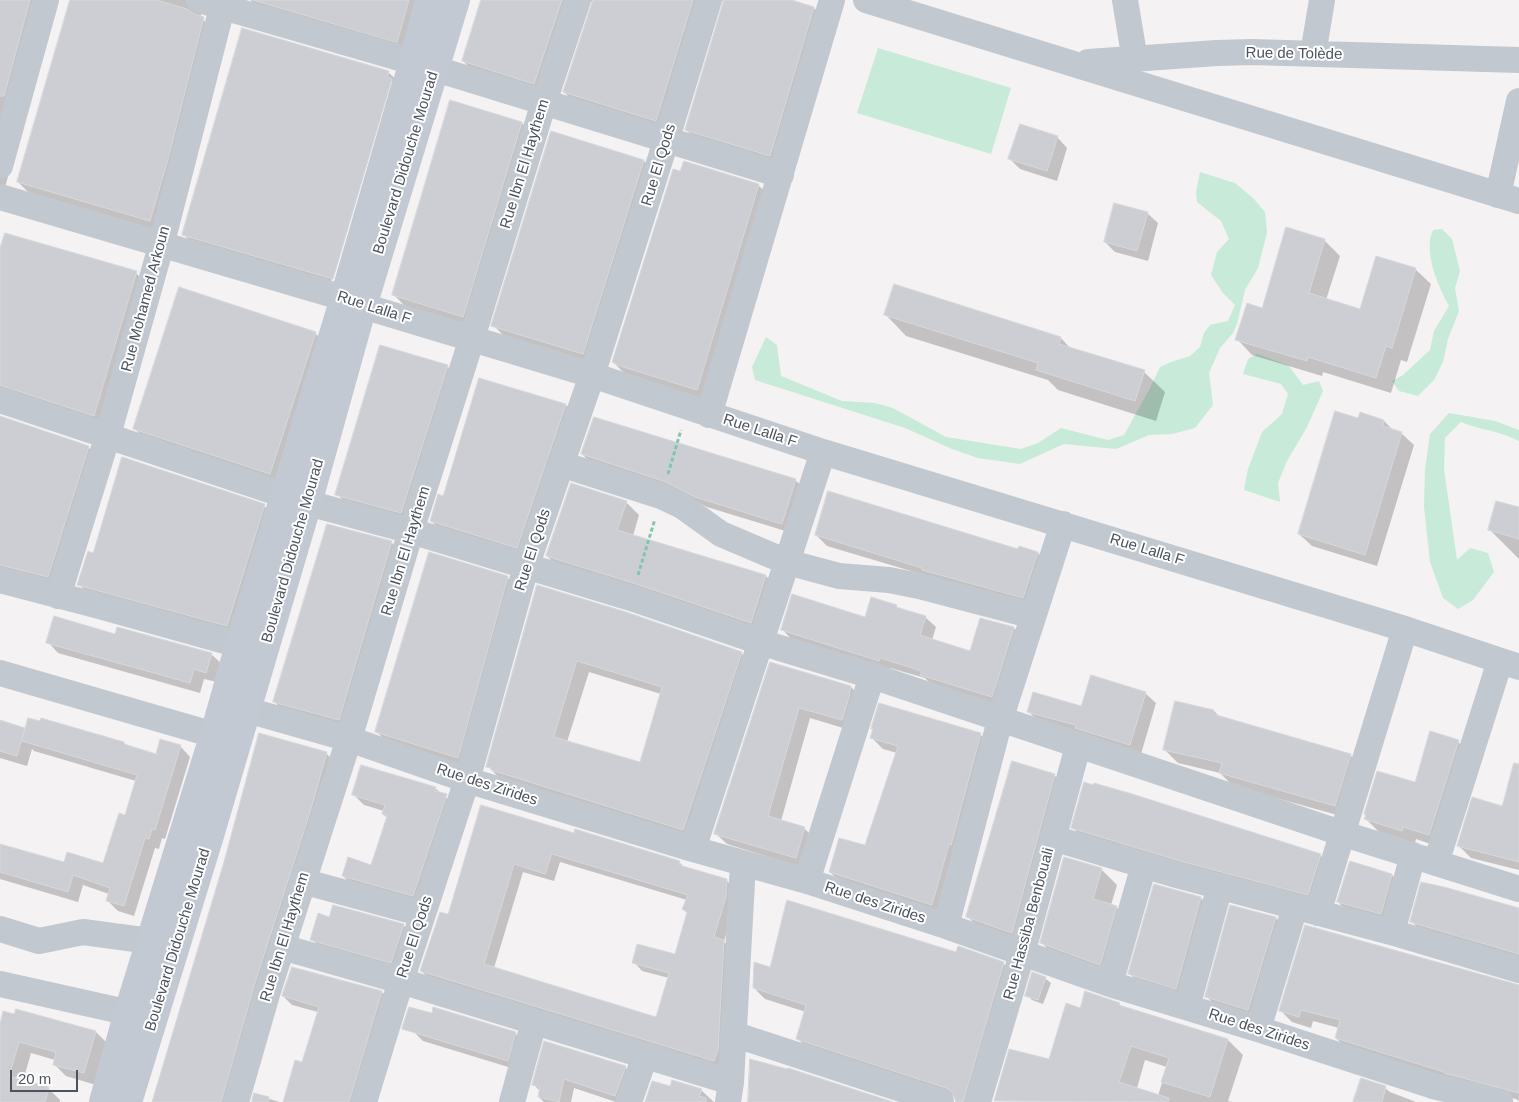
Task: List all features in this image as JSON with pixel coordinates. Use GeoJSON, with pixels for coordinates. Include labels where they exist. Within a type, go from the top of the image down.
{"type":"FeatureCollection","features":[{"type":"Feature","properties":{"kind":"main road","name":"Boulevard Didouche Mourad"},"geometry":{"type":"LineString","coordinates":[[424,66],[429,0]]}},
{"type":"Feature","properties":{"kind":"main road","name":"Boulevard Didouche Mourad"},"geometry":{"type":"LineString","coordinates":[[141,1015],[150,941],[226,738],[247,710],[296,499],[353,302],[424,66],[456,0]]}},
{"type":"Feature","properties":{"kind":"main road","name":"Boulevard Didouche Mourad"},"geometry":{"type":"LineString","coordinates":[[113,1101],[226,738],[239,645],[296,499]]}},
{"type":"Feature","properties":{"kind":"street"},"geometry":{"type":"LineString","coordinates":[[0,166],[46,0]]}},
{"type":"Feature","properties":{"kind":"street","name":"Rue Ibn El Haythem"},"geometry":{"type":"LineString","coordinates":[[236,1102],[302,881],[349,739],[411,531],[544,102],[578,0]]}},
{"type":"Feature","properties":{"kind":"street","name":"Rue El Qods"},"geometry":{"type":"LineString","coordinates":[[364,1102],[466,780],[526,567],[592,375],[709,0]]}},
{"type":"Feature","properties":{"kind":"street"},"geometry":{"type":"LineString","coordinates":[[709,415],[832,0]]}},
{"type":"Feature","properties":{"kind":"street"},"geometry":{"type":"LineString","coordinates":[[866,0],[1508,198],[1519,101]]}},
{"type":"Feature","properties":{"kind":"street"},"geometry":{"type":"LineString","coordinates":[[1125,0],[1135,60]]}},
{"type":"Feature","properties":{"kind":"street"},"geometry":{"type":"LineString","coordinates":[[1313,54],[1322,0]]}},
{"type":"Feature","properties":{"kind":"street"},"geometry":{"type":"LineString","coordinates":[[215,2],[781,175]]}},
{"type":"Feature","properties":{"kind":"street","name":"Rue Mohamed Arkoun"},"geometry":{"type":"LineString","coordinates":[[58,596],[108,435],[161,246],[215,2]]}},
{"type":"Feature","properties":{"kind":"street","name":"Rue de Tolède"},"geometry":{"type":"LineString","coordinates":[[1069,63],[1217,53],[1519,60]]}},
{"type":"Feature","properties":{"kind":"street","name":"Rue Lalla F"},"geometry":{"type":"LineString","coordinates":[[0,197],[592,375],[823,452],[1405,629],[1510,664]]}},
{"type":"Feature","properties":{"kind":"street"},"geometry":{"type":"LineString","coordinates":[[0,400],[296,499],[411,531],[631,598],[760,642],[872,676],[1341,833],[1519,888]]}},
{"type":"Feature","properties":{"kind":"street"},"geometry":{"type":"LineString","coordinates":[[693,849],[823,452]]}},
{"type":"Feature","properties":{"kind":"street"},"geometry":{"type":"LineString","coordinates":[[561,464],[662,496],[682,506],[722,534],[787,562],[839,576],[888,580],[919,586],[1033,616]]}},
{"type":"Feature","properties":{"kind":"street"},"geometry":{"type":"LineString","coordinates":[[946,926],[1000,720],[1063,524]]}},
{"type":"Feature","properties":{"kind":"street"},"geometry":{"type":"LineString","coordinates":[[0,580],[239,645]]}},
{"type":"Feature","properties":{"kind":"street"},"geometry":{"type":"LineString","coordinates":[[1258,1029],[1306,910],[1341,833],[1405,629]]}},
{"type":"Feature","properties":{"kind":"street"},"geometry":{"type":"LineString","coordinates":[[1392,932],[1510,664]]}},
{"type":"Feature","properties":{"kind":"street"},"geometry":{"type":"LineString","coordinates":[[0,673],[226,738]]}},
{"type":"Feature","properties":{"kind":"street"},"geometry":{"type":"LineString","coordinates":[[807,881],[872,676]]}},
{"type":"Feature","properties":{"kind":"street","name":"Rue des Zirides"},"geometry":{"type":"LineString","coordinates":[[247,710],[349,739],[466,780],[743,864],[807,881],[946,926],[1110,984],[1258,1029],[1431,1094],[1500,1102]]}},
{"type":"Feature","properties":{"kind":"street","name":"Rue Hassiba Benbouali"},"geometry":{"type":"LineString","coordinates":[[978,1102],[1022,954],[1078,746]]}},
{"type":"Feature","properties":{"kind":"street"},"geometry":{"type":"LineString","coordinates":[[1053,838],[1306,910],[1392,932],[1519,970]]}},
{"type":"Feature","properties":{"kind":"street"},"geometry":{"type":"LineString","coordinates":[[282,947],[401,981],[645,1056],[729,1092],[743,864]]}},
{"type":"Feature","properties":{"kind":"street"},"geometry":{"type":"LineString","coordinates":[[1110,984],[1144,865]]}},
{"type":"Feature","properties":{"kind":"street"},"geometry":{"type":"LineString","coordinates":[[302,881],[423,914]]}},
{"type":"Feature","properties":{"kind":"street"},"geometry":{"type":"LineString","coordinates":[[1187,1007],[1220,886]]}},
{"type":"Feature","properties":{"kind":"street"},"geometry":{"type":"LineString","coordinates":[[0,929],[39,940],[83,932],[150,941]]}},
{"type":"Feature","properties":{"kind":"street"},"geometry":{"type":"LineString","coordinates":[[0,984],[141,1015]]}},
{"type":"Feature","properties":{"kind":"street"},"geometry":{"type":"LineString","coordinates":[[512,1102],[534,1022]]}},
{"type":"Feature","properties":{"kind":"street"},"geometry":{"type":"LineString","coordinates":[[733,1034],[941,1102]]}},
{"type":"Feature","properties":{"kind":"street"},"geometry":{"type":"LineString","coordinates":[[629,1102],[645,1056]]}},
{"type":"Feature","properties":{"kind":"green space"},"geometry":{"type":"Polygon","coordinates":[[[878,48],[1011,88],[991,154],[857,113],[878,48]]]}},
{"type":"Feature","properties":{"kind":"green space"},"geometry":{"type":"Polygon","coordinates":[[[1200,172],[1235,183],[1253,198],[1265,212],[1267,233],[1258,268],[1245,290],[1237,324],[1233,333],[1220,348],[1209,373],[1213,405],[1195,428],[1172,434],[1149,435],[1116,449],[1064,444],[1020,464],[978,458],[952,449],[905,428],[755,380],[752,367],[766,337],[777,345],[781,376],[842,401],[875,403],[893,408],[946,437],[1021,449],[1038,443],[1061,428],[1108,440],[1124,435],[1160,367],[1190,356],[1200,347],[1204,333],[1210,325],[1228,321],[1235,305],[1223,293],[1211,275],[1217,252],[1229,239],[1221,221],[1197,202],[1196,192],[1200,172]]]}},
{"type":"Feature","properties":{"kind":"green space"},"geometry":{"type":"Polygon","coordinates":[[[1442,229],[1452,239],[1460,271],[1455,288],[1459,311],[1448,339],[1443,362],[1434,380],[1418,396],[1399,391],[1392,381],[1403,375],[1430,350],[1434,331],[1449,306],[1436,279],[1430,248],[1433,230],[1442,229]]]}},
{"type":"Feature","properties":{"kind":"green space"},"geometry":{"type":"Polygon","coordinates":[[[1257,354],[1288,365],[1303,385],[1319,381],[1323,391],[1307,427],[1287,461],[1278,483],[1280,502],[1244,490],[1248,469],[1262,432],[1282,414],[1288,394],[1281,384],[1243,374],[1248,359],[1257,354]]]}},
{"type":"Feature","properties":{"kind":"green space"},"geometry":{"type":"Polygon","coordinates":[[[1449,413],[1495,421],[1519,430],[1519,441],[1461,422],[1445,438],[1444,469],[1457,560],[1470,548],[1488,553],[1494,572],[1473,600],[1458,609],[1443,598],[1430,562],[1424,507],[1425,470],[1430,434],[1449,413]]]}},
{"type":"Feature","properties":{"kind":"building"},"geometry":{"type":"Polygon","coordinates":[[[0,0],[30,0],[4,96],[0,96],[0,0]]]}},
{"type":"Feature","properties":{"kind":"building"},"geometry":{"type":"Polygon","coordinates":[[[70,0],[157,0],[187,9],[194,14],[204,17],[168,159],[150,221],[17,182],[70,0]]]}},
{"type":"Feature","properties":{"kind":"building"},"geometry":{"type":"Polygon","coordinates":[[[253,0],[409,0],[397,42],[253,0]]]}},
{"type":"Feature","properties":{"kind":"building"},"geometry":{"type":"Polygon","coordinates":[[[481,0],[562,0],[534,84],[462,61],[481,0]]]}},
{"type":"Feature","properties":{"kind":"building"},"geometry":{"type":"Polygon","coordinates":[[[593,0],[693,0],[656,121],[563,92],[593,0]]]}},
{"type":"Feature","properties":{"kind":"building"},"geometry":{"type":"Polygon","coordinates":[[[724,0],[792,0],[814,7],[770,156],[685,130],[724,0]]]}},
{"type":"Feature","properties":{"kind":"building"},"geometry":{"type":"Polygon","coordinates":[[[242,28],[389,71],[387,77],[392,79],[333,279],[182,235],[242,28]]]}},
{"type":"Feature","properties":{"kind":"building"},"geometry":{"type":"Polygon","coordinates":[[[450,100],[522,122],[463,317],[392,295],[450,100]]]}},
{"type":"Feature","properties":{"kind":"building"},"geometry":{"type":"Polygon","coordinates":[[[1020,124],[1058,136],[1047,171],[1008,159],[1020,124]]]}},
{"type":"Feature","properties":{"kind":"building"},"geometry":{"type":"Polygon","coordinates":[[[551,131],[644,160],[583,354],[491,326],[551,131]]]}},
{"type":"Feature","properties":{"kind":"building"},"geometry":{"type":"Polygon","coordinates":[[[684,161],[759,184],[697,390],[612,362],[673,169],[680,171],[684,161]]]}},
{"type":"Feature","properties":{"kind":"building"},"geometry":{"type":"Polygon","coordinates":[[[1114,203],[1148,212],[1137,251],[1104,242],[1114,203]]]}},
{"type":"Feature","properties":{"kind":"building"},"geometry":{"type":"Polygon","coordinates":[[[1286,227],[1325,239],[1309,293],[1360,309],[1376,256],[1416,268],[1392,348],[1386,346],[1376,378],[1308,357],[1307,361],[1235,340],[1247,303],[1262,308],[1286,227]]]}},
{"type":"Feature","properties":{"kind":"building"},"geometry":{"type":"Polygon","coordinates":[[[5,233],[137,271],[94,416],[0,385],[0,248],[5,233]]]}},
{"type":"Feature","properties":{"kind":"building"},"geometry":{"type":"Polygon","coordinates":[[[894,284],[1061,337],[1059,344],[1145,370],[1135,401],[1036,370],[1038,363],[884,315],[894,284]]]}},
{"type":"Feature","properties":{"kind":"building"},"geometry":{"type":"Polygon","coordinates":[[[179,287],[316,332],[270,474],[133,429],[179,287]]]}},
{"type":"Feature","properties":{"kind":"building"},"geometry":{"type":"Polygon","coordinates":[[[380,345],[448,365],[401,513],[335,495],[380,345]]]}},
{"type":"Feature","properties":{"kind":"building"},"geometry":{"type":"Polygon","coordinates":[[[479,378],[566,404],[517,548],[430,521],[438,494],[443,496],[479,378]]]}},
{"type":"Feature","properties":{"kind":"building"},"geometry":{"type":"Polygon","coordinates":[[[1335,411],[1358,418],[1360,412],[1384,420],[1383,426],[1402,432],[1365,555],[1298,534],[1335,411]]]}},
{"type":"Feature","properties":{"kind":"building"},"geometry":{"type":"Polygon","coordinates":[[[0,416],[89,446],[48,577],[0,565],[0,416]]]}},
{"type":"Feature","properties":{"kind":"building"},"geometry":{"type":"Polygon","coordinates":[[[594,417],[796,479],[782,524],[695,497],[666,482],[581,454],[594,417]]]}},
{"type":"Feature","properties":{"kind":"building"},"geometry":{"type":"Polygon","coordinates":[[[122,457],[265,504],[227,626],[77,585],[88,551],[93,553],[122,457]]]}},
{"type":"Feature","properties":{"kind":"building"},"geometry":{"type":"Polygon","coordinates":[[[571,483],[627,501],[617,530],[766,575],[751,623],[546,556],[571,483]]]}},
{"type":"Feature","properties":{"kind":"building"},"geometry":{"type":"Polygon","coordinates":[[[828,491],[1018,549],[1019,546],[1038,552],[1023,598],[922,570],[922,568],[815,535],[828,491]]]}},
{"type":"Feature","properties":{"kind":"building"},"geometry":{"type":"Polygon","coordinates":[[[1496,501],[1519,507],[1519,539],[1488,530],[1496,501]]]}},
{"type":"Feature","properties":{"kind":"building"},"geometry":{"type":"Polygon","coordinates":[[[327,524],[392,541],[339,720],[273,702],[327,524]]]}},
{"type":"Feature","properties":{"kind":"building"},"geometry":{"type":"Polygon","coordinates":[[[429,552],[508,576],[458,758],[375,732],[429,552]]]}},
{"type":"Feature","properties":{"kind":"building"},"geometry":{"type":"Polygon","coordinates":[[[537,585],[626,612],[742,652],[683,830],[486,767],[537,585]],[[577,661],[554,737],[640,762],[662,687],[577,661]]]}},
{"type":"Feature","properties":{"kind":"building"},"geometry":{"type":"Polygon","coordinates":[[[792,594],[865,617],[871,597],[897,605],[896,607],[926,616],[920,635],[970,651],[980,618],[1014,627],[992,697],[920,675],[922,671],[880,658],[879,661],[781,630],[792,594]]]}},
{"type":"Feature","properties":{"kind":"building"},"geometry":{"type":"Polygon","coordinates":[[[54,616],[115,634],[117,627],[212,653],[206,673],[194,669],[190,683],[46,643],[54,616]]]}},
{"type":"Feature","properties":{"kind":"building"},"geometry":{"type":"Polygon","coordinates":[[[770,662],[851,686],[842,720],[799,708],[768,816],[805,827],[796,858],[714,834],[770,662]]]}},
{"type":"Feature","properties":{"kind":"building"},"geometry":{"type":"Polygon","coordinates":[[[1091,675],[1146,692],[1130,745],[1075,728],[1076,725],[1027,712],[1033,692],[1081,706],[1091,675]]]}},
{"type":"Feature","properties":{"kind":"building"},"geometry":{"type":"Polygon","coordinates":[[[1175,701],[1214,710],[1213,714],[1351,754],[1335,806],[1219,773],[1222,763],[1163,750],[1175,701]]]}},
{"type":"Feature","properties":{"kind":"building"},"geometry":{"type":"Polygon","coordinates":[[[879,703],[981,733],[953,838],[951,845],[949,844],[932,905],[829,872],[839,838],[865,845],[898,746],[870,738],[879,703]]]}},
{"type":"Feature","properties":{"kind":"building"},"geometry":{"type":"Polygon","coordinates":[[[28,718],[40,721],[41,718],[124,742],[124,744],[156,754],[160,739],[181,745],[155,830],[152,829],[149,839],[145,838],[124,906],[106,901],[110,888],[73,875],[68,892],[0,872],[0,844],[64,862],[67,852],[103,863],[119,813],[125,815],[137,775],[22,741],[28,718]]]}},
{"type":"Feature","properties":{"kind":"building"},"geometry":{"type":"Polygon","coordinates":[[[0,720],[25,728],[17,756],[0,751],[0,720]]]}},
{"type":"Feature","properties":{"kind":"building"},"geometry":{"type":"Polygon","coordinates":[[[1430,731],[1459,740],[1429,835],[1403,827],[1402,831],[1364,819],[1377,771],[1415,782],[1430,731]]]}},
{"type":"Feature","properties":{"kind":"building"},"geometry":{"type":"Polygon","coordinates":[[[259,733],[327,752],[311,809],[254,986],[221,1102],[152,1102],[224,862],[259,733]]]}},
{"type":"Feature","properties":{"kind":"building"},"geometry":{"type":"Polygon","coordinates":[[[1012,761],[1055,774],[1012,933],[966,917],[1012,761]]]}},
{"type":"Feature","properties":{"kind":"building"},"geometry":{"type":"Polygon","coordinates":[[[1514,763],[1519,764],[1519,862],[1457,846],[1472,797],[1502,806],[1514,763]]]}},
{"type":"Feature","properties":{"kind":"building"},"geometry":{"type":"Polygon","coordinates":[[[361,765],[436,787],[435,791],[447,794],[413,896],[342,876],[348,857],[371,865],[387,816],[382,814],[385,805],[352,795],[361,765]]]}},
{"type":"Feature","properties":{"kind":"building"},"geometry":{"type":"Polygon","coordinates":[[[1084,782],[1129,793],[1321,854],[1308,895],[1184,862],[1071,828],[1084,782]]]}},
{"type":"Feature","properties":{"kind":"building"},"geometry":{"type":"Polygon","coordinates":[[[481,805],[574,833],[575,829],[680,861],[679,865],[727,879],[726,897],[714,937],[724,940],[718,1050],[714,1061],[420,971],[440,912],[448,914],[481,805]],[[552,854],[545,874],[514,864],[484,964],[656,1017],[669,973],[632,963],[637,944],[675,954],[687,912],[682,909],[688,895],[552,854]]]}},
{"type":"Feature","properties":{"kind":"building"},"geometry":{"type":"Polygon","coordinates":[[[1064,857],[1102,868],[1093,899],[1117,906],[1100,965],[1040,943],[1064,857]]]}},
{"type":"Feature","properties":{"kind":"building"},"geometry":{"type":"Polygon","coordinates":[[[1350,861],[1392,874],[1381,914],[1337,902],[1350,861]]]}},
{"type":"Feature","properties":{"kind":"building"},"geometry":{"type":"Polygon","coordinates":[[[1421,882],[1519,908],[1519,954],[1410,922],[1421,882]]]}},
{"type":"Feature","properties":{"kind":"building"},"geometry":{"type":"Polygon","coordinates":[[[1154,884],[1201,897],[1176,989],[1128,974],[1154,884]]]}},
{"type":"Feature","properties":{"kind":"building"},"geometry":{"type":"Polygon","coordinates":[[[787,900],[956,952],[958,946],[1004,962],[963,1102],[956,1102],[952,1092],[946,1088],[796,1039],[806,1005],[753,988],[754,962],[770,967],[787,900]]]}},
{"type":"Feature","properties":{"kind":"building"},"geometry":{"type":"Polygon","coordinates":[[[333,905],[404,924],[391,963],[310,940],[318,913],[329,917],[333,905]]]}},
{"type":"Feature","properties":{"kind":"building"},"geometry":{"type":"Polygon","coordinates":[[[1230,905],[1276,917],[1248,1010],[1205,997],[1230,905]]]}},
{"type":"Feature","properties":{"kind":"building"},"geometry":{"type":"Polygon","coordinates":[[[1305,925],[1519,985],[1519,1093],[1444,1073],[1335,1038],[1340,1020],[1301,1010],[1299,1017],[1279,1011],[1305,925]]]}},
{"type":"Feature","properties":{"kind":"building"},"geometry":{"type":"Polygon","coordinates":[[[292,967],[382,991],[349,1102],[283,1102],[295,1060],[302,1062],[319,1007],[282,996],[292,967]]]}},
{"type":"Feature","properties":{"kind":"building"},"geometry":{"type":"Polygon","coordinates":[[[1032,972],[1046,977],[1038,1000],[1025,996],[1032,972]]]}},
{"type":"Feature","properties":{"kind":"building"},"geometry":{"type":"Polygon","coordinates":[[[1085,991],[1120,1003],[1119,1005],[1228,1039],[1210,1097],[1161,1082],[1169,1058],[1131,1046],[1119,1082],[1169,1098],[1168,1102],[994,1101],[1009,1049],[1049,1059],[1066,1003],[1080,1008],[1085,991]]]}},
{"type":"Feature","properties":{"kind":"building"},"geometry":{"type":"Polygon","coordinates":[[[409,1007],[432,1013],[433,1007],[516,1032],[508,1061],[402,1029],[409,1007]]]}},
{"type":"Feature","properties":{"kind":"building"},"geometry":{"type":"Polygon","coordinates":[[[16,1009],[96,1031],[84,1073],[53,1065],[56,1052],[19,1042],[9,1076],[49,1087],[45,1102],[0,1102],[0,1024],[3,1011],[14,1014],[16,1009]]]}},
{"type":"Feature","properties":{"kind":"building"},"geometry":{"type":"Polygon","coordinates":[[[544,1041],[626,1066],[615,1096],[564,1079],[559,1102],[538,1097],[540,1087],[532,1085],[544,1041]]]}},
{"type":"Feature","properties":{"kind":"building"},"geometry":{"type":"Polygon","coordinates":[[[750,1059],[788,1068],[893,1102],[748,1102],[750,1059]]]}},
{"type":"Feature","properties":{"kind":"building"},"geometry":{"type":"Polygon","coordinates":[[[1361,1078],[1386,1086],[1382,1102],[1353,1102],[1361,1078]]]}},
{"type":"Feature","properties":{"kind":"building"},"geometry":{"type":"Polygon","coordinates":[[[672,1080],[702,1089],[699,1096],[706,1098],[706,1102],[645,1102],[652,1081],[670,1086],[672,1080]]]}},
{"type":"Feature","properties":{"kind":"building"},"geometry":{"type":"Polygon","coordinates":[[[254,1093],[269,1097],[268,1102],[252,1102],[254,1093]]]}}]}
